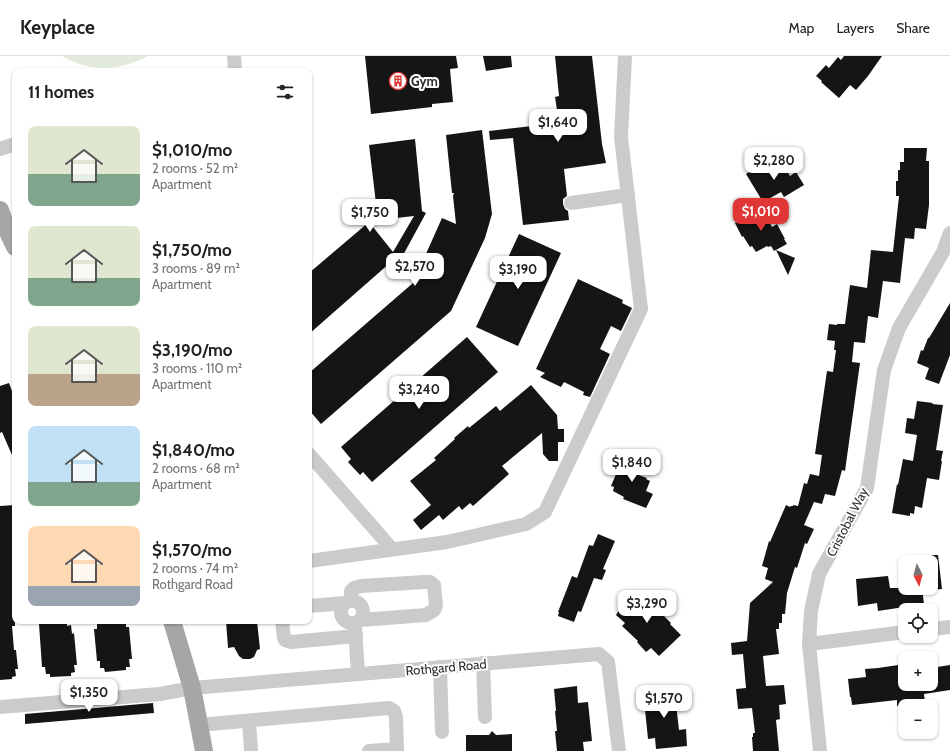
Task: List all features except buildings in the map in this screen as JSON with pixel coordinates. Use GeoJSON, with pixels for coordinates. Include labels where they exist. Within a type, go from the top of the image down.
{"type":"FeatureCollection","features":[{"type":"Feature","properties":{"kind":"main road"},"geometry":{"type":"LineString","coordinates":[[0,212],[12,241]]}},
{"type":"Feature","properties":{"kind":"main road"},"geometry":{"type":"LineString","coordinates":[[173,624],[192,688],[204,751]]}},
{"type":"Feature","properties":{"kind":"street"},"geometry":{"type":"LineString","coordinates":[[234,56],[235,68]]}},
{"type":"Feature","properties":{"kind":"street"},"geometry":{"type":"LineString","coordinates":[[312,561],[447,542],[526,524],[545,512],[641,309],[621,137],[625,56]]}},
{"type":"Feature","properties":{"kind":"street"},"geometry":{"type":"LineString","coordinates":[[0,149],[12,145]]}},
{"type":"Feature","properties":{"kind":"street"},"geometry":{"type":"LineString","coordinates":[[571,203],[628,195]]}},
{"type":"Feature","properties":{"kind":"street","name":"Cristobal Way"},"geometry":{"type":"LineString","coordinates":[[820,751],[808,644],[811,611],[820,574],[867,488],[884,370],[899,328],[943,252],[950,233]]}},
{"type":"Feature","properties":{"kind":"street"},"geometry":{"type":"LineString","coordinates":[[312,457],[392,549]]}},
{"type":"Feature","properties":{"kind":"street"},"geometry":{"type":"LineString","coordinates":[[282,624],[284,638],[285,640],[291,642],[357,626],[426,615],[434,610],[436,606],[434,585],[430,582],[361,586],[354,588],[351,591],[348,602]]}},
{"type":"Feature","properties":{"kind":"street"},"geometry":{"type":"LineString","coordinates":[[312,606],[348,602],[358,603],[362,607],[363,614],[357,626],[358,674]]}},
{"type":"Feature","properties":{"kind":"street"},"geometry":{"type":"LineString","coordinates":[[938,628],[950,627]]}},
{"type":"Feature","properties":{"kind":"street"},"geometry":{"type":"LineString","coordinates":[[808,644],[898,633]]}},
{"type":"Feature","properties":{"kind":"street","name":"Rothgard Road"},"geometry":{"type":"LineString","coordinates":[[0,707],[160,694],[192,688],[599,654],[608,662],[619,751]]}},
{"type":"Feature","properties":{"kind":"street"},"geometry":{"type":"LineString","coordinates":[[483,663],[485,717]]}},
{"type":"Feature","properties":{"kind":"street"},"geometry":{"type":"LineString","coordinates":[[440,667],[442,732]]}},
{"type":"Feature","properties":{"kind":"street"},"geometry":{"type":"LineString","coordinates":[[199,726],[389,708],[394,711],[396,717],[397,750],[369,751]]}},
{"type":"Feature","properties":{"kind":"street"},"geometry":{"type":"LineString","coordinates":[[249,721],[251,751]]}},
{"type":"Feature","properties":{"kind":"green space"},"geometry":{"type":"Polygon","coordinates":[[[62,56],[148,56],[127,65],[105,68],[83,65],[62,56]]]}},
{"type":"Feature","properties":{"kind":"place","name":"Gym"},"geometry":{"type":"Point","coordinates":[398,81]}}]}
